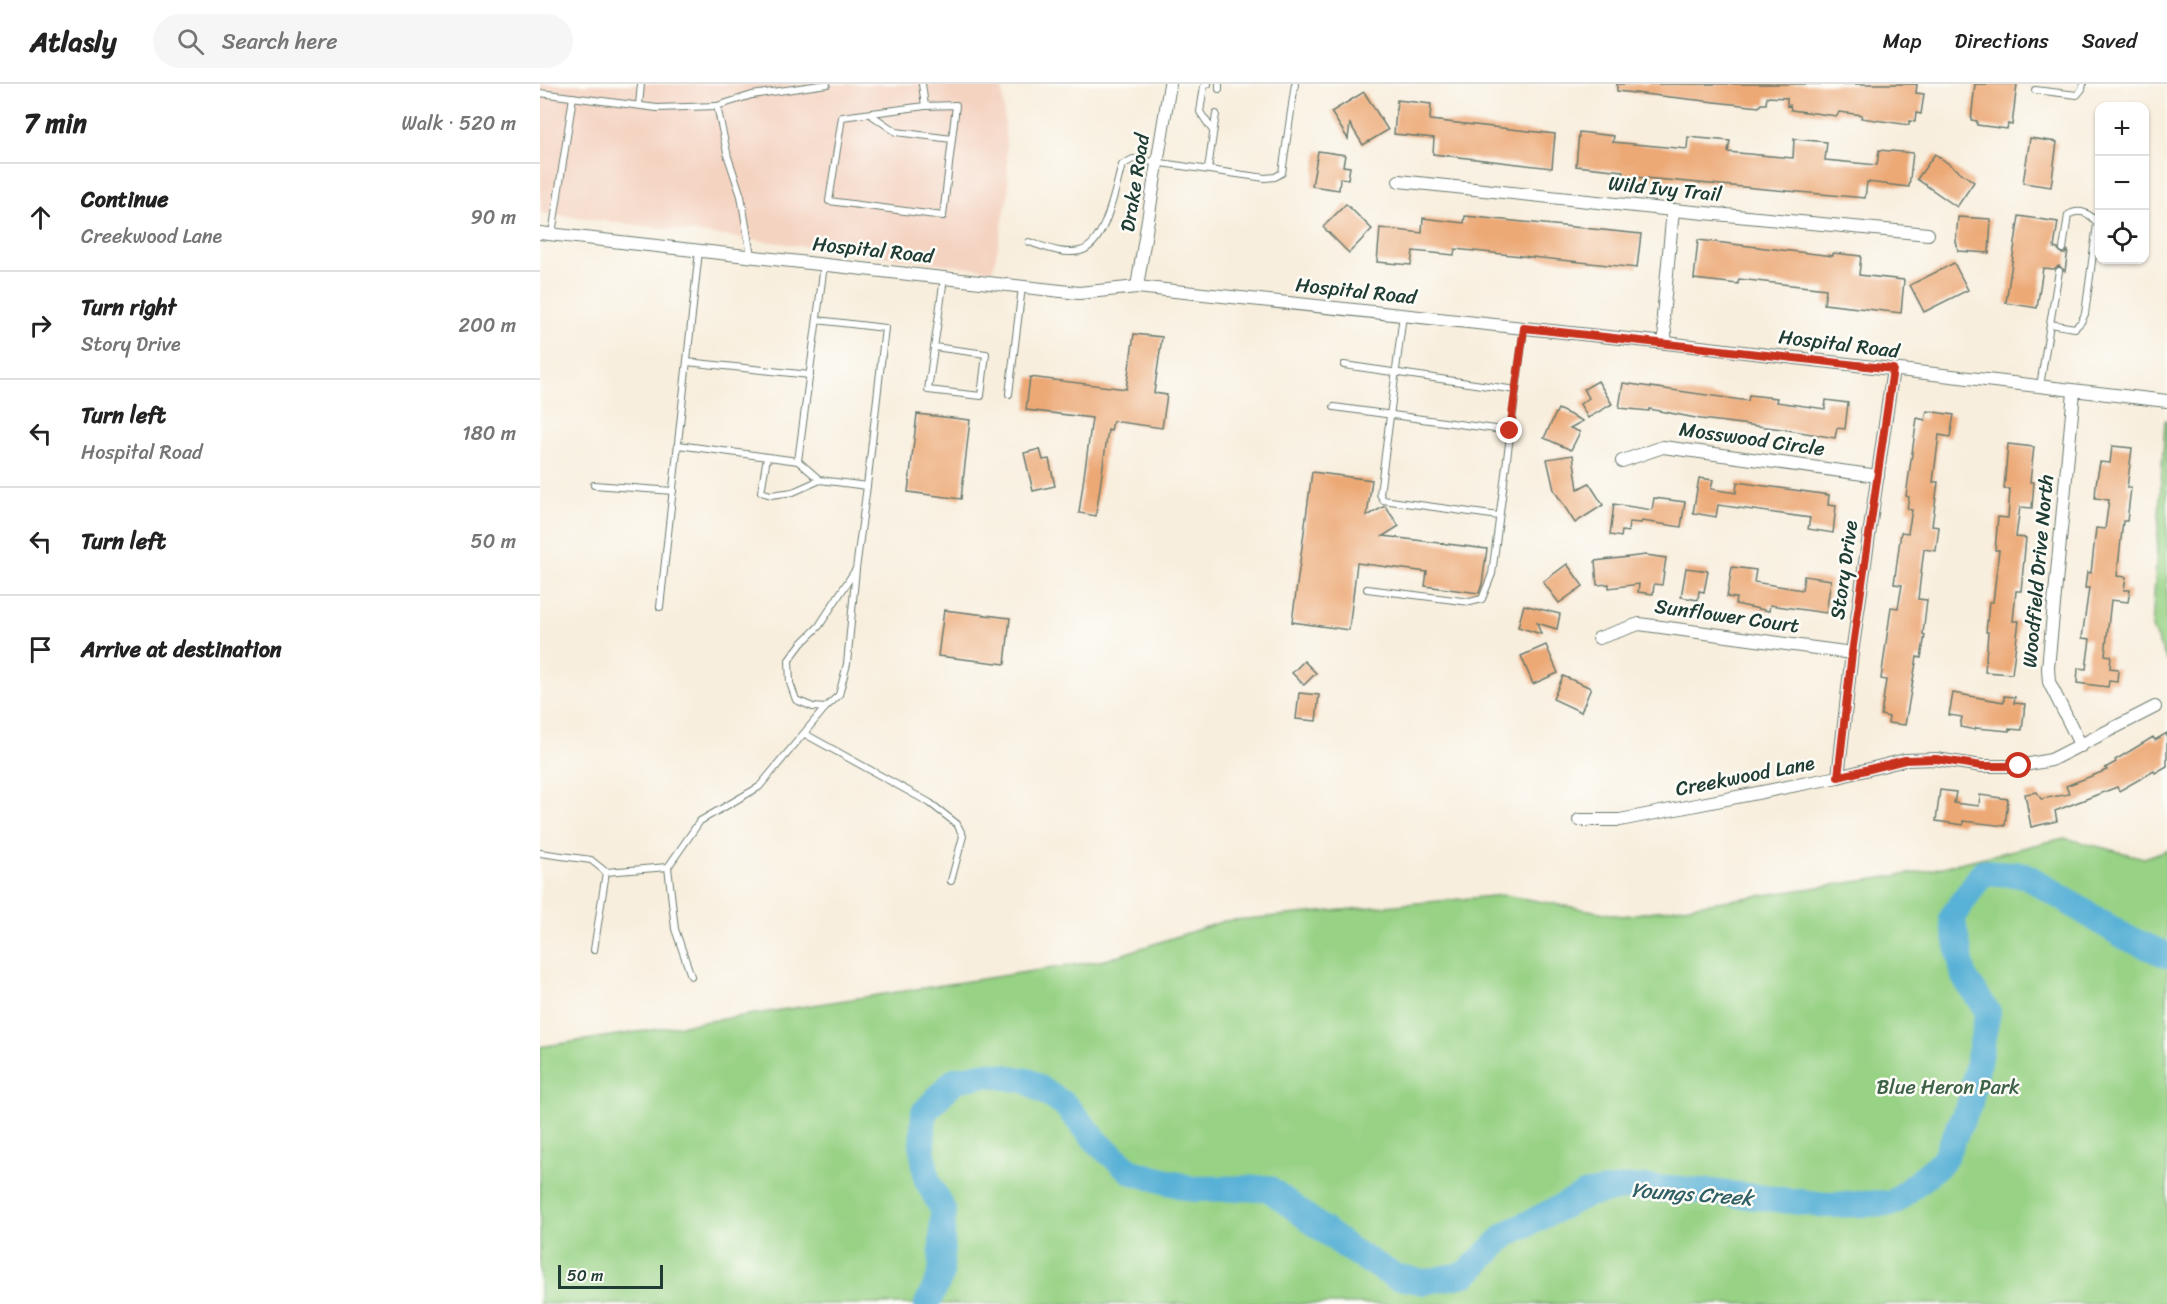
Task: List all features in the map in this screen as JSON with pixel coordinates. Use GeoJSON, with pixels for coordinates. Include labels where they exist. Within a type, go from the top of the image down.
{"type":"FeatureCollection","features":[{"type":"Feature","properties":{"kind":"street","name":"Drake Road"},"geometry":{"type":"LineString","coordinates":[[1137,287],[1170,84]]}},
{"type":"Feature","properties":{"kind":"street","name":"Wild Ivy Trail"},"geometry":{"type":"LineString","coordinates":[[1400,181],[1928,234]]}},
{"type":"Feature","properties":{"kind":"street"},"geometry":{"type":"LineString","coordinates":[[1666,343],[1663,316],[1673,210]]}},
{"type":"Feature","properties":{"kind":"street","name":"Hospital Road"},"geometry":{"type":"LineString","coordinates":[[546,233],[1079,293],[1137,287],[1666,343],[2073,392],[2167,401]]}},
{"type":"Feature","properties":{"kind":"street","name":"Story Drive"},"geometry":{"type":"LineString","coordinates":[[1838,777],[1852,653],[1893,369]]}},
{"type":"Feature","properties":{"kind":"street","name":"Woodfield Drive North"},"geometry":{"type":"LineString","coordinates":[[2073,392],[2048,668],[2052,688],[2080,746]]}},
{"type":"Feature","properties":{"kind":"street","name":"Mosswood Circle"},"geometry":{"type":"LineString","coordinates":[[1622,461],[1664,447],[1878,476]]}},
{"type":"Feature","properties":{"kind":"street","name":"Sunflower Court"},"geometry":{"type":"LineString","coordinates":[[1599,638],[1639,624],[1852,653]]}},
{"type":"Feature","properties":{"kind":"street","name":"Creekwood Lane"},"geometry":{"type":"LineString","coordinates":[[1579,820],[1620,820],[1838,777],[1905,760],[1936,759],[1982,766],[2019,766],[2052,760],[2155,706]]}},
{"type":"Feature","properties":{"kind":"lane"},"geometry":{"type":"LineString","coordinates":[[639,105],[641,84]]}},
{"type":"Feature","properties":{"kind":"lane"},"geometry":{"type":"LineString","coordinates":[[540,93],[657,108],[717,106],[752,95],[827,84]]}},
{"type":"Feature","properties":{"kind":"lane"},"geometry":{"type":"LineString","coordinates":[[922,84],[925,106]]}},
{"type":"Feature","properties":{"kind":"lane"},"geometry":{"type":"LineString","coordinates":[[1208,84],[1204,86],[1200,112],[1213,131]]}},
{"type":"Feature","properties":{"kind":"lane"},"geometry":{"type":"LineString","coordinates":[[1029,242],[1060,252],[1081,251],[1096,240],[1107,217],[1122,165],[1133,159],[1265,178],[1275,177],[1282,172],[1295,84]]}},
{"type":"Feature","properties":{"kind":"lane"},"geometry":{"type":"LineString","coordinates":[[2036,90],[2077,95],[2083,84]]}},
{"type":"Feature","properties":{"kind":"lane"},"geometry":{"type":"LineString","coordinates":[[546,233],[573,97]]}},
{"type":"Feature","properties":{"kind":"lane"},"geometry":{"type":"LineString","coordinates":[[956,105],[943,216],[829,201],[842,117],[869,113],[925,106],[956,105]]}},
{"type":"Feature","properties":{"kind":"lane"},"geometry":{"type":"LineString","coordinates":[[717,106],[728,157],[741,196],[751,257]]}},
{"type":"Feature","properties":{"kind":"lane"},"geometry":{"type":"LineString","coordinates":[[869,113],[896,132],[952,139]]}},
{"type":"Feature","properties":{"kind":"lane"},"geometry":{"type":"LineString","coordinates":[[1208,170],[1215,114]]}},
{"type":"Feature","properties":{"kind":"lane"},"geometry":{"type":"LineString","coordinates":[[2050,324],[2075,328],[2085,314],[2097,224],[2092,216],[2073,212],[2068,215],[2063,249]]}},
{"type":"Feature","properties":{"kind":"lane"},"geometry":{"type":"LineString","coordinates":[[660,607],[699,250]]}},
{"type":"Feature","properties":{"kind":"lane"},"geometry":{"type":"LineString","coordinates":[[798,461],[824,264]]}},
{"type":"Feature","properties":{"kind":"lane"},"geometry":{"type":"LineString","coordinates":[[2040,387],[2060,271]]}},
{"type":"Feature","properties":{"kind":"lane"},"geometry":{"type":"LineString","coordinates":[[934,347],[986,354],[981,396],[928,390],[934,347],[944,278]]}},
{"type":"Feature","properties":{"kind":"lane"},"geometry":{"type":"LineString","coordinates":[[1009,394],[1022,287]]}},
{"type":"Feature","properties":{"kind":"lane"},"geometry":{"type":"LineString","coordinates":[[1403,315],[1380,494],[1383,500],[1499,516]]}},
{"type":"Feature","properties":{"kind":"lane"},"geometry":{"type":"LineString","coordinates":[[691,976],[675,929],[668,867],[700,821],[759,786],[805,734],[825,708],[839,695],[847,664],[885,328],[817,320]]}},
{"type":"Feature","properties":{"kind":"lane"},"geometry":{"type":"LineString","coordinates":[[1367,589],[1470,602],[1482,599],[1492,574],[1524,328]]}},
{"type":"Feature","properties":{"kind":"lane"},"geometry":{"type":"LineString","coordinates":[[687,362],[810,375]]}},
{"type":"Feature","properties":{"kind":"lane"},"geometry":{"type":"LineString","coordinates":[[1344,365],[1516,390]]}},
{"type":"Feature","properties":{"kind":"lane"},"geometry":{"type":"LineString","coordinates":[[1334,406],[1510,431]]}},
{"type":"Feature","properties":{"kind":"lane"},"geometry":{"type":"LineString","coordinates":[[678,446],[798,461],[820,480]]}},
{"type":"Feature","properties":{"kind":"lane"},"geometry":{"type":"LineString","coordinates":[[767,457],[761,492],[771,495],[793,492],[820,480],[867,486]]}},
{"type":"Feature","properties":{"kind":"lane"},"geometry":{"type":"LineString","coordinates":[[594,485],[673,491]]}},
{"type":"Feature","properties":{"kind":"lane"},"geometry":{"type":"LineString","coordinates":[[825,708],[813,707],[796,699],[790,683],[789,660],[819,626],[856,569]]}},
{"type":"Feature","properties":{"kind":"lane"},"geometry":{"type":"LineString","coordinates":[[805,734],[930,803],[957,824],[963,836],[951,880]]}},
{"type":"Feature","properties":{"kind":"lane"},"geometry":{"type":"LineString","coordinates":[[540,854],[591,860],[606,872],[668,867]]}},
{"type":"Feature","properties":{"kind":"lane"},"geometry":{"type":"LineString","coordinates":[[594,950],[606,872]]}},
{"type":"Feature","properties":{"kind":"shaded area"},"geometry":{"type":"Polygon","coordinates":[[[540,84],[1002,84],[1009,191],[993,270],[540,213],[540,84]]]}},
{"type":"Feature","properties":{"kind":"green space"},"geometry":{"type":"Polygon","coordinates":[[[2165,420],[2167,420],[2167,661],[2152,628],[2165,420]]]}},
{"type":"Feature","properties":{"kind":"green space","name":"Blue Heron Park"},"geometry":{"type":"Polygon","coordinates":[[[2064,838],[2144,858],[2167,850],[2167,1304],[540,1304],[540,1047],[1105,960],[1224,921],[1504,895],[1622,916],[1922,872],[2064,838]]]}},
{"type":"Feature","properties":{"kind":"building"},"geometry":{"type":"Polygon","coordinates":[[[1617,84],[1917,84],[1916,93],[1924,94],[1921,114],[1916,113],[1915,122],[1909,121],[1909,125],[1861,118],[1862,115],[1839,112],[1837,116],[1791,110],[1790,105],[1787,106],[1787,98],[1767,97],[1766,104],[1761,104],[1759,107],[1617,91],[1617,84]]]}},
{"type":"Feature","properties":{"kind":"building"},"geometry":{"type":"Polygon","coordinates":[[[1975,84],[2017,84],[2012,125],[2008,124],[2007,129],[1977,125],[1977,121],[1971,120],[1975,84]]]}},
{"type":"Feature","properties":{"kind":"building"},"geometry":{"type":"Polygon","coordinates":[[[1364,92],[1388,130],[1363,145],[1350,124],[1348,139],[1331,112],[1364,92]]]}},
{"type":"Feature","properties":{"kind":"building"},"geometry":{"type":"Polygon","coordinates":[[[1397,100],[1431,104],[1430,120],[1555,134],[1552,168],[1433,154],[1434,138],[1394,134],[1397,100]]]}},
{"type":"Feature","properties":{"kind":"building"},"geometry":{"type":"Polygon","coordinates":[[[1579,132],[1614,136],[1613,142],[1687,149],[1688,137],[1730,141],[1728,152],[1793,158],[1794,139],[1827,142],[1825,160],[1877,165],[1879,150],[1913,153],[1909,187],[1867,182],[1865,198],[1623,176],[1623,171],[1576,166],[1579,132]]]}},
{"type":"Feature","properties":{"kind":"building"},"geometry":{"type":"Polygon","coordinates":[[[2030,138],[2057,142],[2051,187],[2023,183],[2030,138]]]}},
{"type":"Feature","properties":{"kind":"building"},"geometry":{"type":"Polygon","coordinates":[[[1318,151],[1345,155],[1343,166],[1350,167],[1348,179],[1340,178],[1339,190],[1312,186],[1318,151]]]}},
{"type":"Feature","properties":{"kind":"building"},"geometry":{"type":"Polygon","coordinates":[[[1935,154],[1974,182],[1957,207],[1917,179],[1935,154]]]}},
{"type":"Feature","properties":{"kind":"building"},"geometry":{"type":"Polygon","coordinates":[[[1346,204],[1372,229],[1349,253],[1323,227],[1346,204]]]}},
{"type":"Feature","properties":{"kind":"building"},"geometry":{"type":"Polygon","coordinates":[[[1465,216],[1641,234],[1637,268],[1455,249],[1454,255],[1413,251],[1411,265],[1377,262],[1380,228],[1422,233],[1423,218],[1464,223],[1465,216]]]}},
{"type":"Feature","properties":{"kind":"building"},"geometry":{"type":"Polygon","coordinates":[[[2019,216],[2058,222],[2054,248],[2062,254],[2068,250],[2065,271],[2059,266],[2054,269],[2043,268],[2037,308],[2006,303],[2019,216]]]}},
{"type":"Feature","properties":{"kind":"building"},"geometry":{"type":"Polygon","coordinates":[[[1958,217],[1991,219],[1989,253],[1958,251],[1956,241],[1958,217]]]}},
{"type":"Feature","properties":{"kind":"building"},"geometry":{"type":"Polygon","coordinates":[[[1698,240],[1833,256],[1833,253],[1861,256],[1859,275],[1904,280],[1901,313],[1824,304],[1826,289],[1739,279],[1738,284],[1694,279],[1698,240]]]}},
{"type":"Feature","properties":{"kind":"building"},"geometry":{"type":"Polygon","coordinates":[[[1954,263],[1968,290],[1924,312],[1910,285],[1954,263]]]}},
{"type":"Feature","properties":{"kind":"building"},"geometry":{"type":"Polygon","coordinates":[[[1134,334],[1162,337],[1154,393],[1167,395],[1162,428],[1113,421],[1111,431],[1108,430],[1096,516],[1079,513],[1092,418],[1026,410],[1030,377],[1126,389],[1134,334]]]}},
{"type":"Feature","properties":{"kind":"building"},"geometry":{"type":"Polygon","coordinates":[[[1598,381],[1612,404],[1588,418],[1580,404],[1589,398],[1584,389],[1598,381]]]}},
{"type":"Feature","properties":{"kind":"building"},"geometry":{"type":"Polygon","coordinates":[[[1623,383],[1748,401],[1749,395],[1777,398],[1776,402],[1825,409],[1826,400],[1848,403],[1845,429],[1837,428],[1835,438],[1701,419],[1649,409],[1649,411],[1619,408],[1623,383]]]}},
{"type":"Feature","properties":{"kind":"building"},"geometry":{"type":"Polygon","coordinates":[[[1558,409],[1583,421],[1570,428],[1580,432],[1571,450],[1544,438],[1558,409]]]}},
{"type":"Feature","properties":{"kind":"building"},"geometry":{"type":"Polygon","coordinates":[[[1927,411],[1954,415],[1950,437],[1939,435],[1933,482],[1938,482],[1932,526],[1939,527],[1936,551],[1924,549],[1918,599],[1927,600],[1923,634],[1925,635],[1921,658],[1917,657],[1905,725],[1888,723],[1889,717],[1881,715],[1886,680],[1881,679],[1891,607],[1898,608],[1902,585],[1894,584],[1901,532],[1908,533],[1912,510],[1907,509],[1909,497],[1906,496],[1917,418],[1925,420],[1927,411]]]}},
{"type":"Feature","properties":{"kind":"building"},"geometry":{"type":"Polygon","coordinates":[[[917,414],[970,420],[961,499],[908,492],[917,414]]]}},
{"type":"Feature","properties":{"kind":"building"},"geometry":{"type":"Polygon","coordinates":[[[2008,444],[2034,447],[2030,482],[2034,482],[2032,508],[2020,507],[2016,537],[2026,538],[2021,591],[2016,591],[2013,621],[2019,621],[2012,674],[1985,672],[1989,602],[1993,602],[1999,550],[1995,550],[1998,517],[2008,518],[2010,489],[2004,489],[2008,444]]]}},
{"type":"Feature","properties":{"kind":"building"},"geometry":{"type":"Polygon","coordinates":[[[2112,446],[2132,448],[2127,488],[2131,488],[2127,521],[2123,521],[2117,576],[2126,577],[2124,590],[2130,590],[2128,602],[2111,600],[2105,655],[2111,656],[2110,668],[2118,669],[2117,682],[2109,681],[2108,687],[2077,683],[2078,668],[2086,669],[2090,639],[2082,638],[2089,588],[2085,588],[2087,572],[2091,573],[2096,528],[2105,529],[2109,500],[2095,498],[2096,484],[2100,462],[2110,463],[2112,446]]]}},
{"type":"Feature","properties":{"kind":"building"},"geometry":{"type":"Polygon","coordinates":[[[1040,449],[1043,460],[1049,459],[1055,486],[1033,491],[1024,453],[1040,449]]]}},
{"type":"Feature","properties":{"kind":"building"},"geometry":{"type":"Polygon","coordinates":[[[1573,455],[1578,489],[1589,483],[1603,505],[1575,523],[1554,490],[1547,459],[1573,455]]]}},
{"type":"Feature","properties":{"kind":"building"},"geometry":{"type":"Polygon","coordinates":[[[1312,472],[1372,480],[1367,516],[1385,506],[1399,526],[1383,536],[1487,549],[1479,593],[1425,586],[1427,572],[1357,563],[1349,630],[1292,622],[1312,472]]]}},
{"type":"Feature","properties":{"kind":"building"},"geometry":{"type":"Polygon","coordinates":[[[1699,478],[1713,480],[1711,489],[1736,493],[1737,482],[1829,495],[1828,505],[1836,506],[1833,533],[1808,529],[1810,518],[1718,505],[1716,517],[1693,513],[1699,478]]]}},
{"type":"Feature","properties":{"kind":"building"},"geometry":{"type":"Polygon","coordinates":[[[1654,498],[1685,502],[1681,527],[1642,521],[1641,523],[1629,522],[1628,532],[1622,531],[1621,537],[1610,535],[1614,504],[1652,510],[1654,498]]]}},
{"type":"Feature","properties":{"kind":"building"},"geometry":{"type":"Polygon","coordinates":[[[1646,555],[1666,558],[1662,585],[1654,584],[1653,594],[1638,592],[1639,584],[1609,588],[1609,584],[1597,585],[1595,561],[1646,555]]]}},
{"type":"Feature","properties":{"kind":"building"},"geometry":{"type":"Polygon","coordinates":[[[1567,564],[1583,586],[1559,603],[1543,582],[1567,564]]]}},
{"type":"Feature","properties":{"kind":"building"},"geometry":{"type":"Polygon","coordinates":[[[1732,567],[1756,570],[1754,582],[1802,590],[1804,576],[1831,580],[1826,613],[1770,605],[1769,611],[1735,604],[1736,598],[1727,597],[1732,567]]]}},
{"type":"Feature","properties":{"kind":"building"},"geometry":{"type":"Polygon","coordinates":[[[1686,568],[1708,571],[1704,592],[1699,591],[1698,600],[1681,597],[1686,568]]]}},
{"type":"Feature","properties":{"kind":"building"},"geometry":{"type":"Polygon","coordinates":[[[1524,605],[1560,614],[1557,629],[1537,623],[1541,634],[1518,627],[1524,605]]]}},
{"type":"Feature","properties":{"kind":"building"},"geometry":{"type":"Polygon","coordinates":[[[944,610],[1010,618],[1005,664],[938,656],[944,610]]]}},
{"type":"Feature","properties":{"kind":"building"},"geometry":{"type":"Polygon","coordinates":[[[1546,645],[1558,673],[1533,684],[1521,656],[1546,645]]]}},
{"type":"Feature","properties":{"kind":"building"},"geometry":{"type":"Polygon","coordinates":[[[1304,661],[1316,673],[1304,685],[1292,673],[1304,661]]]}},
{"type":"Feature","properties":{"kind":"building"},"geometry":{"type":"Polygon","coordinates":[[[1563,676],[1591,688],[1581,712],[1553,699],[1563,676]]]}},
{"type":"Feature","properties":{"kind":"building"},"geometry":{"type":"Polygon","coordinates":[[[1299,693],[1319,695],[1316,721],[1296,719],[1299,693]]]}},
{"type":"Feature","properties":{"kind":"building"},"geometry":{"type":"Polygon","coordinates":[[[1953,693],[2004,702],[2004,696],[2015,697],[2014,703],[2025,704],[2022,730],[1976,728],[1975,730],[1960,727],[1962,717],[1949,715],[1953,693]]]}},
{"type":"Feature","properties":{"kind":"building"},"geometry":{"type":"Polygon","coordinates":[[[2167,733],[2167,766],[2119,791],[2117,787],[2055,811],[2057,821],[2031,827],[2025,794],[2037,792],[2041,799],[2069,794],[2066,786],[2107,770],[2105,768],[2116,762],[2115,760],[2153,737],[2155,740],[2167,733]]]}},
{"type":"Feature","properties":{"kind":"building"},"geometry":{"type":"Polygon","coordinates":[[[1940,790],[1956,792],[1954,803],[1979,806],[1980,795],[2008,799],[2005,826],[1963,821],[1963,825],[1936,821],[1940,790]]]}},
{"type":"Feature","properties":{"kind":"waterway","name":"Youngs Creek"},"geometry":{"type":"LineString","coordinates":[[927,1304],[941,1275],[943,1210],[927,1180],[922,1147],[924,1112],[955,1080],[988,1074],[1028,1081],[1065,1105],[1100,1145],[1132,1172],[1193,1189],[1268,1188],[1349,1249],[1394,1276],[1424,1282],[1466,1274],[1507,1234],[1587,1194],[1632,1187],[1703,1191],[1827,1205],[1893,1203],[1943,1161],[1970,1103],[1988,1012],[1964,977],[1952,917],[1983,872],[2025,875],[2125,937],[2167,955]]}},
{"type":"Feature","properties":{"kind":"route"},"geometry":{"type":"LineString","coordinates":[[1510,431],[1524,328],[1893,369],[1852,653],[1838,777],[1905,760],[1936,759],[1982,766],[2019,766]]}}]}
